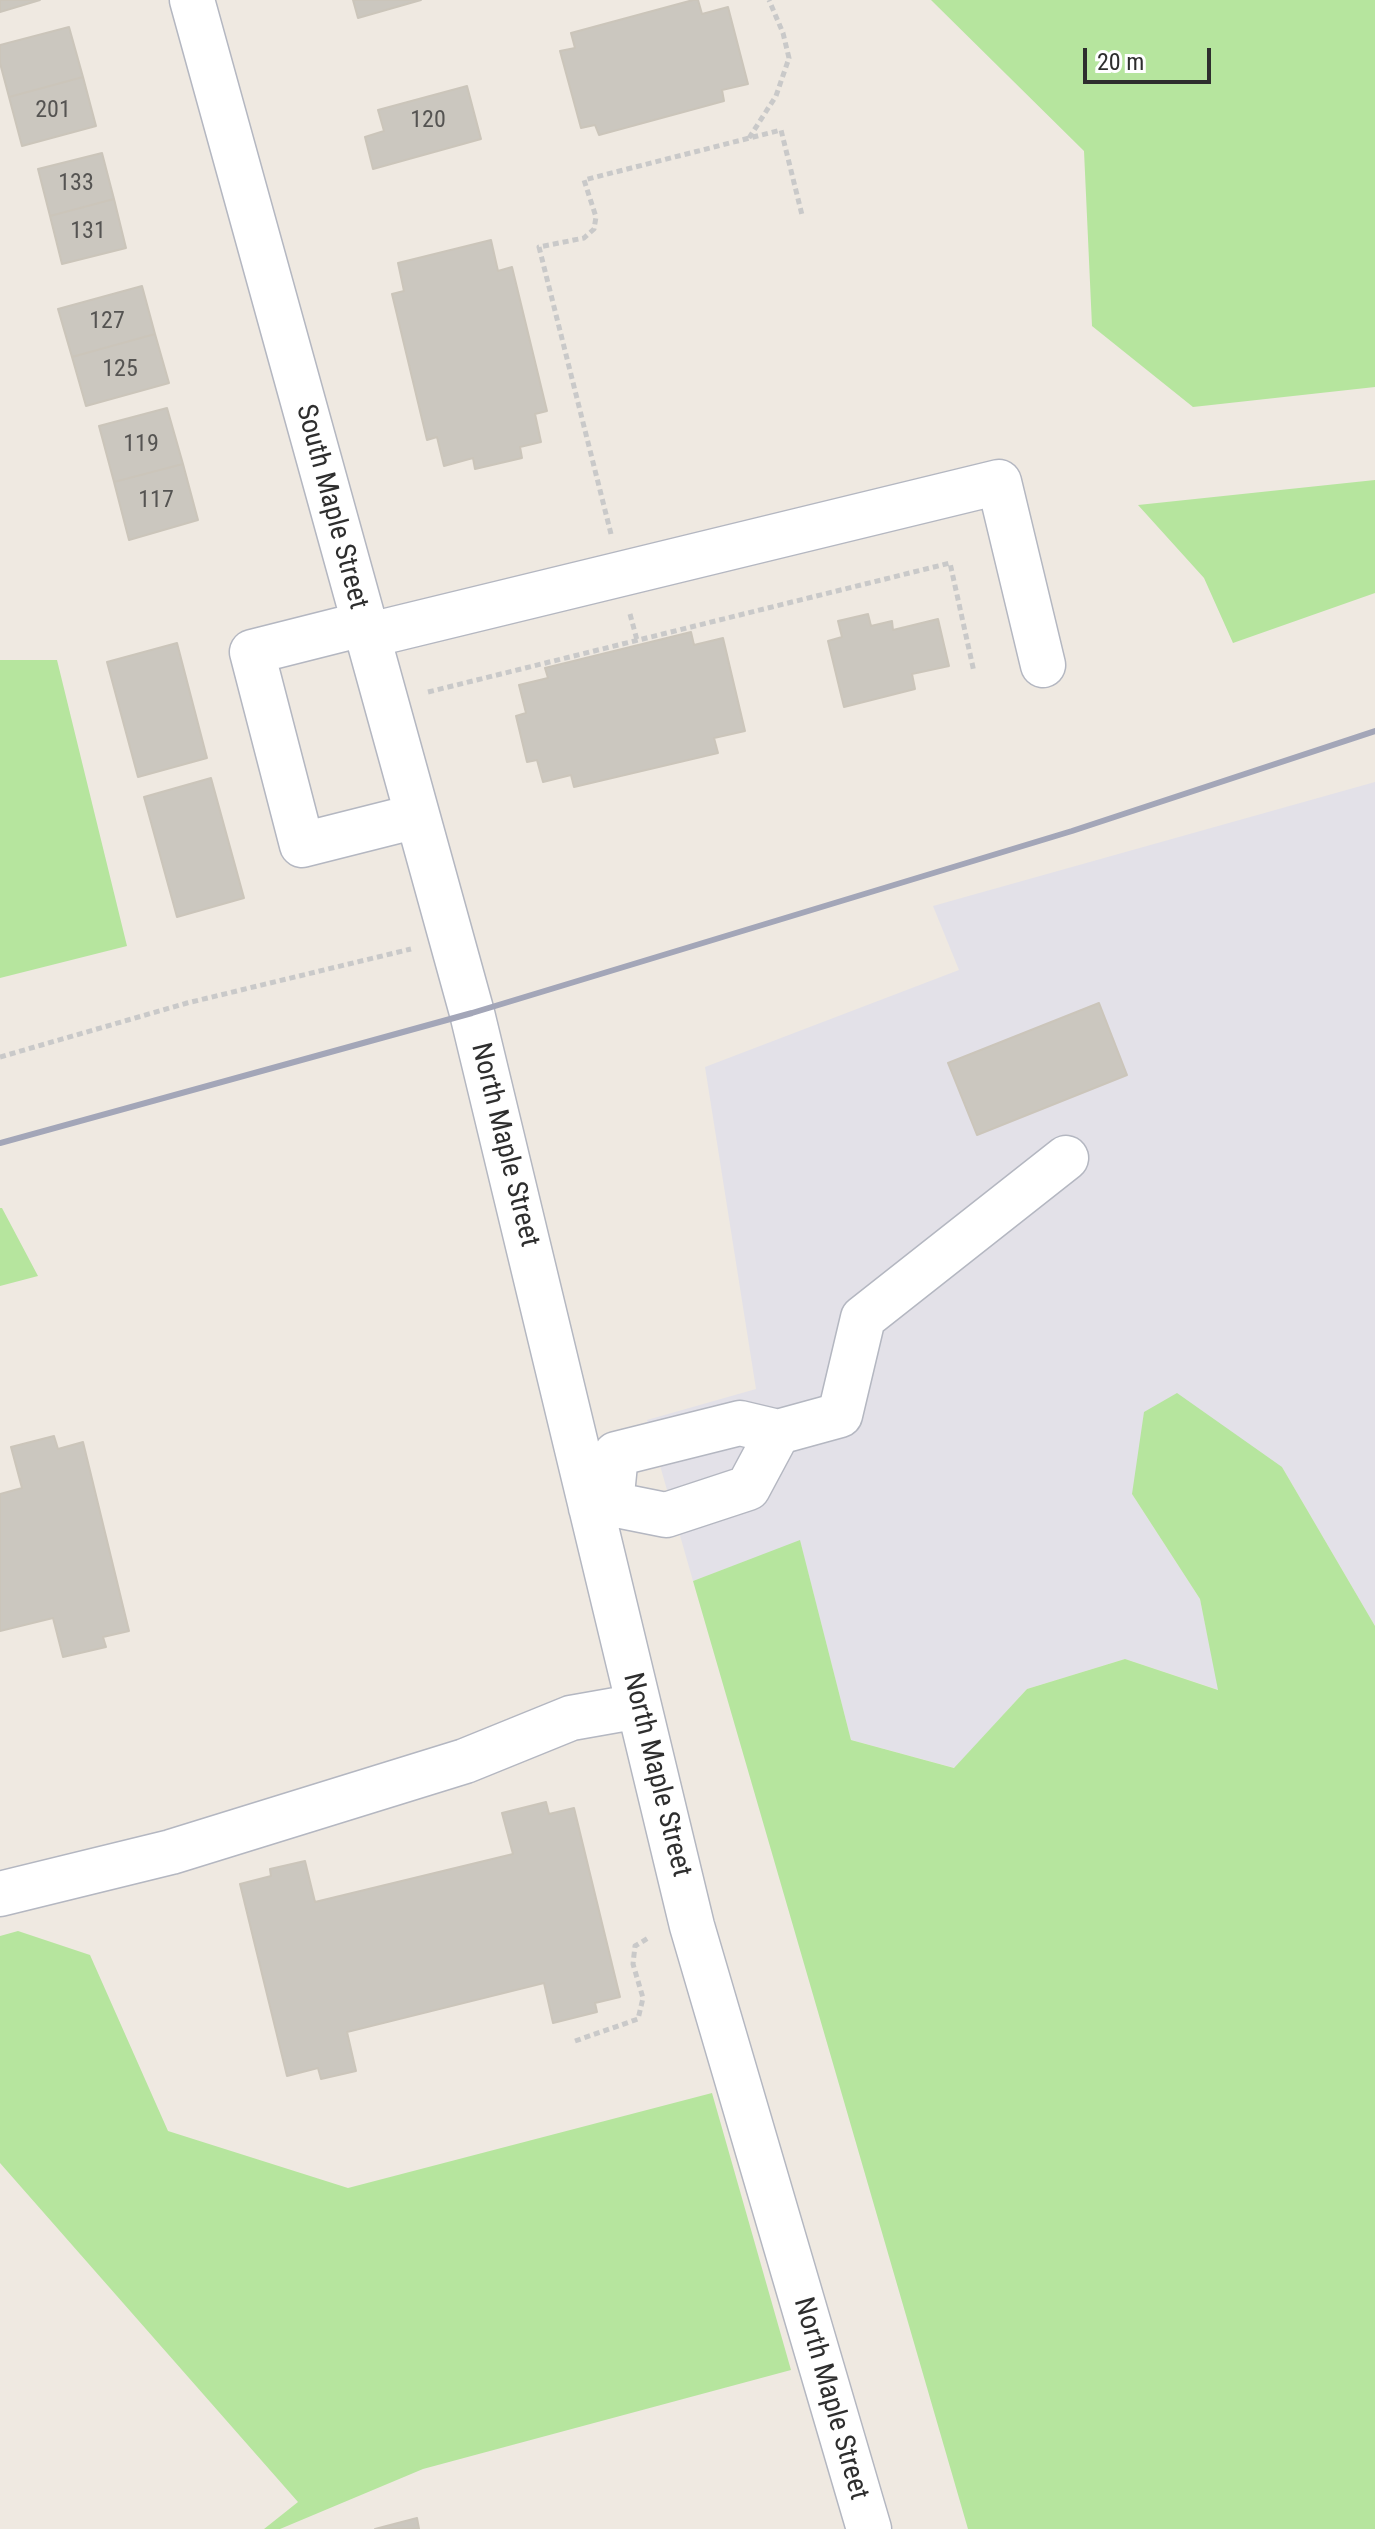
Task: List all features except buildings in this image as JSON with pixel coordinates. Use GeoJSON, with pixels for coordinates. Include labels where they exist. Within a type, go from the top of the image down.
{"type":"FeatureCollection","features":[{"type":"Feature","properties":{"kind":"street","name":"South Maple Street"},"geometry":{"type":"LineString","coordinates":[[192,0],[472,1013]]}},
{"type":"Feature","properties":{"kind":"street"},"geometry":{"type":"LineString","coordinates":[[417,816],[302,845],[252,652],[621,575],[999,482],[1043,665]]}},
{"type":"Feature","properties":{"kind":"street","name":"North Maple Street"},"geometry":{"type":"LineString","coordinates":[[472,1013],[601,1506],[639,1706],[692,1926],[869,2529]]}},
{"type":"Feature","properties":{"kind":"street"},"geometry":{"type":"LineString","coordinates":[[778,1432],[748,1488],[666,1515],[601,1506],[616,1454],[740,1423],[778,1432],[840,1415],[863,1318],[1066,1158]]}},
{"type":"Feature","properties":{"kind":"street"},"geometry":{"type":"LineString","coordinates":[[0,1894],[171,1852],[465,1761],[571,1718],[639,1706]]}},
{"type":"Feature","properties":{"kind":"path"},"geometry":{"type":"LineString","coordinates":[[749,138],[776,96],[789,58],[783,33],[769,0]]}},
{"type":"Feature","properties":{"kind":"path"},"geometry":{"type":"LineString","coordinates":[[637,640],[539,247],[584,238],[594,229],[596,217],[584,180],[781,130],[802,215]]}},
{"type":"Feature","properties":{"kind":"path"},"geometry":{"type":"LineString","coordinates":[[424,693],[950,563],[974,672]]}},
{"type":"Feature","properties":{"kind":"path"},"geometry":{"type":"LineString","coordinates":[[0,1057],[187,1003],[451,939]]}},
{"type":"Feature","properties":{"kind":"path"},"geometry":{"type":"LineString","coordinates":[[575,2041],[624,2027],[638,2019],[643,1998],[633,1964],[635,1946],[655,1934]]}},
{"type":"Feature","properties":{"kind":"shaded area"},"geometry":{"type":"Polygon","coordinates":[[[1375,782],[1375,1626],[1282,1467],[1132,1494],[1200,1599],[1219,1690],[1125,1659],[1027,1689],[955,1768],[851,1740],[800,1541],[693,1581],[647,1420],[756,1389],[705,1067],[959,970],[933,906],[1375,782]]]}},
{"type":"Feature","properties":{"kind":"green space"},"geometry":{"type":"Polygon","coordinates":[[[931,0],[1375,0],[1375,387],[1193,407],[1092,326],[1084,151],[931,0]]]}},
{"type":"Feature","properties":{"kind":"green space"},"geometry":{"type":"Polygon","coordinates":[[[1375,480],[1375,593],[1233,643],[1204,578],[1138,505],[1375,480]]]}},
{"type":"Feature","properties":{"kind":"green space"},"geometry":{"type":"Polygon","coordinates":[[[0,660],[57,660],[127,946],[0,978],[0,660]]]}},
{"type":"Feature","properties":{"kind":"green space"},"geometry":{"type":"Polygon","coordinates":[[[0,1208],[38,1276],[0,1286],[0,1208]]]}},
{"type":"Feature","properties":{"kind":"green space"},"geometry":{"type":"Polygon","coordinates":[[[1177,1393],[1282,1467],[1375,1626],[1375,2529],[968,2529],[693,1581],[800,1540],[851,1740],[954,1768],[1027,1689],[1125,1659],[1218,1690],[1200,1599],[1132,1494],[1144,1412],[1177,1393]]]}},
{"type":"Feature","properties":{"kind":"green space"},"geometry":{"type":"Polygon","coordinates":[[[18,1931],[90,1955],[168,2131],[348,2188],[712,2093],[791,2370],[423,2469],[280,2529],[264,2529],[298,2502],[0,2163],[0,1936],[18,1931]]]}},
{"type":"Feature","properties":{"kind":"railway"},"geometry":{"type":"LineString","coordinates":[[0,1143],[472,1013],[1072,831],[1375,731]]}}]}
